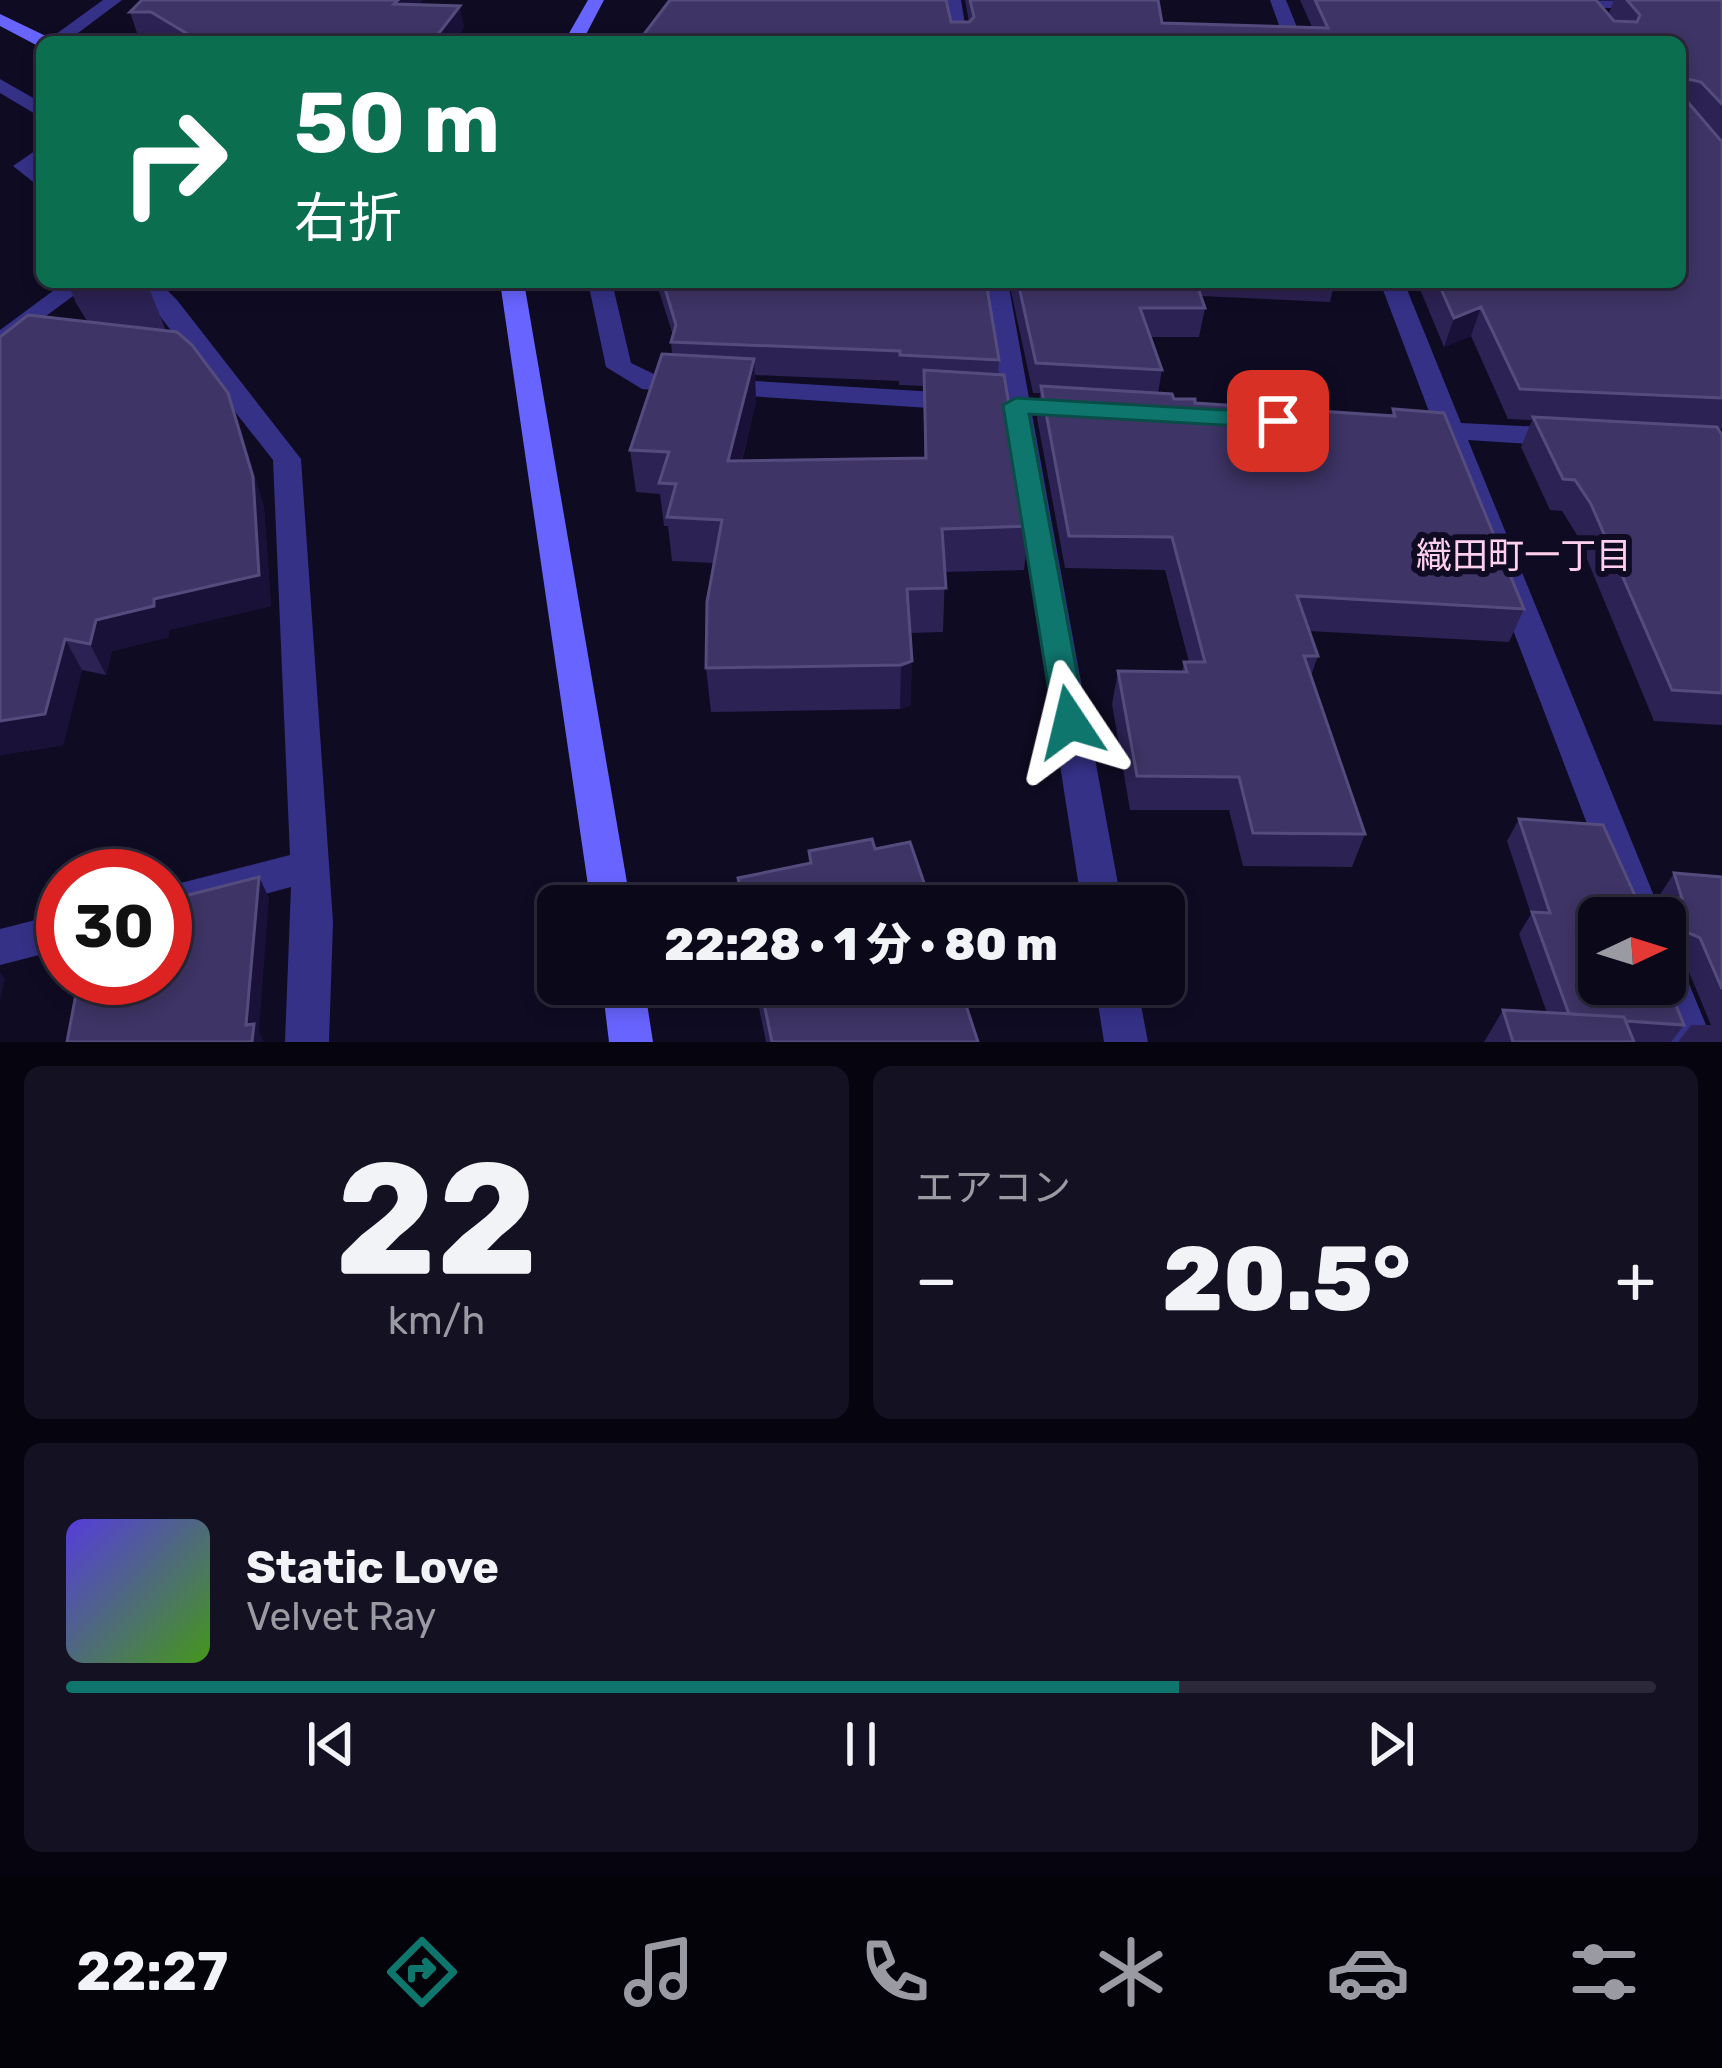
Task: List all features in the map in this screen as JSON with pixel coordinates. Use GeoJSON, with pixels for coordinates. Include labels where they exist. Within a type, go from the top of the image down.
{"type":"FeatureCollection","features":[{"type":"Feature","properties":{"kind":"street"},"geometry":{"type":"LineString","coordinates":[[62,36],[113,0]]}},
{"type":"Feature","properties":{"kind":"street"},"geometry":{"type":"LineString","coordinates":[[576,36],[596,0]]}},
{"type":"Feature","properties":{"kind":"street"},"geometry":{"type":"LineString","coordinates":[[953,0],[958,36]]}},
{"type":"Feature","properties":{"kind":"street"},"geometry":{"type":"LineString","coordinates":[[1278,0],[1292,36]]}},
{"type":"Feature","properties":{"kind":"street"},"geometry":{"type":"LineString","coordinates":[[1492,0],[1722,6]]}},
{"type":"Feature","properties":{"kind":"street"},"geometry":{"type":"LineString","coordinates":[[1584,2],[1608,29]]}},
{"type":"Feature","properties":{"kind":"street"},"geometry":{"type":"LineString","coordinates":[[0,19],[36,38]]}},
{"type":"Feature","properties":{"kind":"street"},"geometry":{"type":"LineString","coordinates":[[0,85],[36,109]]}},
{"type":"Feature","properties":{"kind":"street"},"geometry":{"type":"LineString","coordinates":[[0,112],[36,111]]}},
{"type":"Feature","properties":{"kind":"street"},"geometry":{"type":"LineString","coordinates":[[36,157],[24,166],[36,177]]}},
{"type":"Feature","properties":{"kind":"street"},"geometry":{"type":"LineString","coordinates":[[0,342],[72,288]]}},
{"type":"Feature","properties":{"kind":"street"},"geometry":{"type":"LineString","coordinates":[[150,288],[287,459],[314,922],[307,1042]]}},
{"type":"Feature","properties":{"kind":"street"},"geometry":{"type":"LineString","coordinates":[[513,288],[607,885]]}},
{"type":"Feature","properties":{"kind":"street"},"geometry":{"type":"LineString","coordinates":[[601,288],[619,368],[651,383],[1108,411]]}},
{"type":"Feature","properties":{"kind":"street"},"geometry":{"type":"LineString","coordinates":[[998,288],[1098,885]]}},
{"type":"Feature","properties":{"kind":"street"},"geometry":{"type":"LineString","coordinates":[[1395,288],[1635,897]]}},
{"type":"Feature","properties":{"kind":"street"},"geometry":{"type":"LineString","coordinates":[[26,323],[71,330]]}},
{"type":"Feature","properties":{"kind":"street"},"geometry":{"type":"LineString","coordinates":[[160,344],[205,352]]}},
{"type":"Feature","properties":{"kind":"street"},"geometry":{"type":"LineString","coordinates":[[1384,427],[1586,438]]}},
{"type":"Feature","properties":{"kind":"street"},"geometry":{"type":"LineString","coordinates":[[192,897],[310,866]]}},
{"type":"Feature","properties":{"kind":"street"},"geometry":{"type":"LineString","coordinates":[[0,947],[36,938]]}},
{"type":"Feature","properties":{"kind":"street"},"geometry":{"type":"LineString","coordinates":[[626,1005],[632,1042]]}},
{"type":"Feature","properties":{"kind":"street"},"geometry":{"type":"LineString","coordinates":[[1120,1005],[1126,1042]]}},
{"type":"Feature","properties":{"kind":"street"},"geometry":{"type":"LineString","coordinates":[[1677,1005],[1691,1042]]}},
{"type":"Feature","properties":{"kind":"building"},"geometry":{"type":"Polygon","coordinates":[[[142,0],[398,0],[394,4],[460,6],[437,36],[191,36],[151,12],[130,12],[142,0]]]}},
{"type":"Feature","properties":{"kind":"building"},"geometry":{"type":"Polygon","coordinates":[[[670,0],[946,0],[951,22],[969,22],[974,17],[970,0],[1158,0],[1162,23],[1328,28],[1315,0],[1596,0],[1614,21],[1637,22],[1640,15],[1627,0],[1722,0],[1722,104],[1701,82],[1688,79],[1686,100],[1686,36],[643,36],[670,0]]]}},
{"type":"Feature","properties":{"kind":"building"},"geometry":{"type":"Polygon","coordinates":[[[1686,100],[1722,142],[1722,398],[1520,389],[1481,307],[1454,318],[1441,288],[1686,288],[1686,100]]]}},
{"type":"Feature","properties":{"kind":"building"},"geometry":{"type":"Polygon","coordinates":[[[665,288],[987,288],[999,360],[671,342],[676,325],[665,288]]]}},
{"type":"Feature","properties":{"kind":"building"},"geometry":{"type":"Polygon","coordinates":[[[1019,288],[1198,288],[1205,308],[1140,308],[1162,370],[1036,363],[1019,288]]]}},
{"type":"Feature","properties":{"kind":"building"},"geometry":{"type":"Polygon","coordinates":[[[28,315],[177,332],[192,345],[228,393],[253,477],[259,575],[154,599],[154,606],[96,620],[90,644],[65,639],[45,714],[0,721],[0,337],[28,315]]]}},
{"type":"Feature","properties":{"kind":"building"},"geometry":{"type":"Polygon","coordinates":[[[662,354],[754,359],[728,461],[926,458],[924,370],[1004,375],[1029,526],[942,529],[946,588],[907,589],[912,661],[901,665],[706,668],[707,602],[722,520],[667,517],[676,484],[659,483],[669,452],[630,450],[662,354]]]}},
{"type":"Feature","properties":{"kind":"building"},"geometry":{"type":"Polygon","coordinates":[[[1041,386],[1172,394],[1174,399],[1195,399],[1195,403],[1395,416],[1393,409],[1444,413],[1524,609],[1297,596],[1318,656],[1304,656],[1365,834],[1253,833],[1239,777],[1137,776],[1118,671],[1187,672],[1184,662],[1205,662],[1172,537],[1069,536],[1041,386]]]}},
{"type":"Feature","properties":{"kind":"building"},"geometry":{"type":"Polygon","coordinates":[[[1533,417],[1717,427],[1722,435],[1722,693],[1672,690],[1591,504],[1575,480],[1563,479],[1533,417]]]}},
{"type":"Feature","properties":{"kind":"building"},"geometry":{"type":"Polygon","coordinates":[[[1519,819],[1603,825],[1636,897],[1578,897],[1578,1005],[1676,1005],[1684,1025],[1569,1014],[1532,912],[1550,913],[1519,819]]]}},
{"type":"Feature","properties":{"kind":"building"},"geometry":{"type":"Polygon","coordinates":[[[872,839],[875,849],[910,842],[925,885],[740,885],[738,878],[811,863],[809,851],[872,839]]]}},
{"type":"Feature","properties":{"kind":"building"},"geometry":{"type":"Polygon","coordinates":[[[1674,873],[1722,877],[1722,989],[1700,938],[1686,932],[1686,897],[1682,897],[1674,873]]]}},
{"type":"Feature","properties":{"kind":"building"},"geometry":{"type":"Polygon","coordinates":[[[259,877],[246,1025],[254,1024],[252,1042],[67,1042],[74,1005],[192,1005],[192,894],[259,877]]]}},
{"type":"Feature","properties":{"kind":"building"},"geometry":{"type":"Polygon","coordinates":[[[764,1005],[966,1005],[978,1042],[772,1042],[764,1005]]]}},
{"type":"Feature","properties":{"kind":"building"},"geometry":{"type":"Polygon","coordinates":[[[1503,1010],[1624,1017],[1634,1042],[1513,1042],[1503,1010]]]}},
{"type":"Feature","properties":{"kind":"district","name":"織田町一丁目"},"geometry":{"type":"Point","coordinates":[1524,555]}},
{"type":"Feature","properties":{"kind":"route"},"geometry":{"type":"LineString","coordinates":[[1070,722],[1016,405],[1278,421]]}}]}
